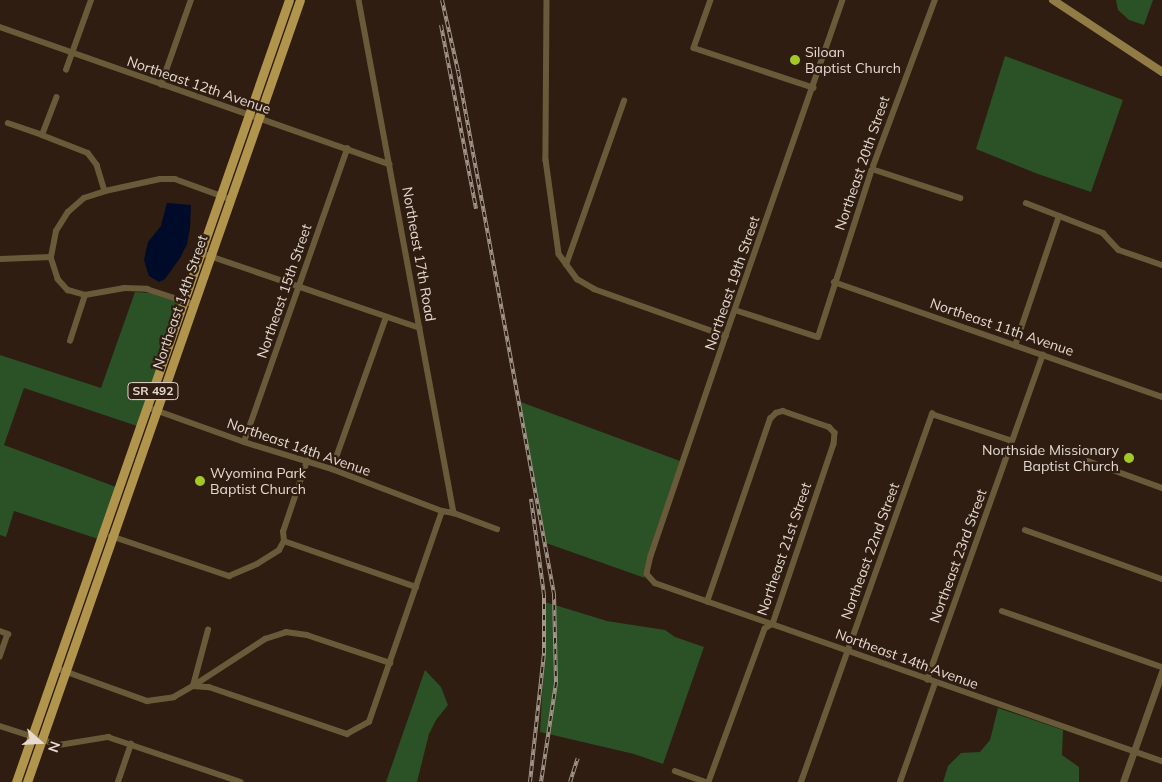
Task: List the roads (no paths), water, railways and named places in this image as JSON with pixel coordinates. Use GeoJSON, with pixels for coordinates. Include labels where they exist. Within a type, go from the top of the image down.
{"type":"FeatureCollection","features":[{"type":"Feature","properties":{"kind":"main road","name":"Northeast 14th Street"},"geometry":{"type":"LineString","coordinates":[[27,782],[103,534],[289,0]]}},
{"type":"Feature","properties":{"kind":"main road","name":"Northeast 14th Street"},"geometry":{"type":"LineString","coordinates":[[16,782],[112,537],[300,0]]}},
{"type":"Feature","properties":{"kind":"main road"},"geometry":{"type":"LineString","coordinates":[[1053,0],[1162,72]]}},
{"type":"Feature","properties":{"kind":"street"},"geometry":{"type":"LineString","coordinates":[[66,70],[91,0]]}},
{"type":"Feature","properties":{"kind":"street"},"geometry":{"type":"LineString","coordinates":[[161,85],[192,0]]}},
{"type":"Feature","properties":{"kind":"street","name":"Northeast 17th Road"},"geometry":{"type":"LineString","coordinates":[[359,0],[454,513]]}},
{"type":"Feature","properties":{"kind":"street"},"geometry":{"type":"LineString","coordinates":[[547,0],[546,160],[559,254],[577,279],[594,290],[726,336]]}},
{"type":"Feature","properties":{"kind":"street"},"geometry":{"type":"LineString","coordinates":[[710,0],[694,48],[814,88]]}},
{"type":"Feature","properties":{"kind":"street","name":"Northeast 19th Street"},"geometry":{"type":"LineString","coordinates":[[647,574],[651,556],[726,336],[814,88],[843,0]]}},
{"type":"Feature","properties":{"kind":"street","name":"Northeast 20th Street"},"geometry":{"type":"LineString","coordinates":[[735,310],[818,337],[834,282],[872,169],[935,0]]}},
{"type":"Feature","properties":{"kind":"street","name":"Northeast 12th Avenue"},"geometry":{"type":"LineString","coordinates":[[0,27],[390,164]]}},
{"type":"Feature","properties":{"kind":"street"},"geometry":{"type":"LineString","coordinates":[[42,135],[56,98]]}},
{"type":"Feature","properties":{"kind":"street"},"geometry":{"type":"LineString","coordinates":[[566,265],[624,101]]}},
{"type":"Feature","properties":{"kind":"street"},"geometry":{"type":"LineString","coordinates":[[8,123],[88,153],[97,165],[105,191]]}},
{"type":"Feature","properties":{"kind":"street","name":"Northeast 15th Street"},"geometry":{"type":"LineString","coordinates":[[244,442],[347,149]]}},
{"type":"Feature","properties":{"kind":"street"},"geometry":{"type":"LineString","coordinates":[[872,169],[960,198]]}},
{"type":"Feature","properties":{"kind":"street"},"geometry":{"type":"LineString","coordinates":[[194,304],[148,289],[124,288],[84,295],[68,290],[58,279],[51,257],[56,231],[68,212],[84,198],[105,191],[160,179],[175,179],[230,199]]}},
{"type":"Feature","properties":{"kind":"street"},"geometry":{"type":"LineString","coordinates":[[1026,203],[1103,233],[1119,250],[1162,265]]}},
{"type":"Feature","properties":{"kind":"street"},"geometry":{"type":"LineString","coordinates":[[1015,346],[1059,216]]}},
{"type":"Feature","properties":{"kind":"street"},"geometry":{"type":"LineString","coordinates":[[201,254],[420,328]]}},
{"type":"Feature","properties":{"kind":"street"},"geometry":{"type":"LineString","coordinates":[[1,262],[51,257]]}},
{"type":"Feature","properties":{"kind":"street","name":"Northeast 11th Avenue"},"geometry":{"type":"LineString","coordinates":[[834,282],[1162,397]]}},
{"type":"Feature","properties":{"kind":"street"},"geometry":{"type":"LineString","coordinates":[[70,341],[84,295]]}},
{"type":"Feature","properties":{"kind":"street"},"geometry":{"type":"LineString","coordinates":[[332,469],[386,317]]}},
{"type":"Feature","properties":{"kind":"street","name":"Northeast 23rd Street"},"geometry":{"type":"LineString","coordinates":[[927,680],[1043,355]]}},
{"type":"Feature","properties":{"kind":"street","name":"Northeast 14th Avenue"},"geometry":{"type":"LineString","coordinates":[[147,407],[244,442],[332,469],[442,511],[454,513],[497,529]]}},
{"type":"Feature","properties":{"kind":"street","name":"Northeast 21st Street"},"geometry":{"type":"LineString","coordinates":[[707,602],[770,419],[776,413],[782,411],[829,427],[835,433],[834,444],[773,624],[765,629],[708,782]]}},
{"type":"Feature","properties":{"kind":"street","name":"Northeast 22nd Street"},"geometry":{"type":"LineString","coordinates":[[802,782],[932,414],[1012,441]]}},
{"type":"Feature","properties":{"kind":"street"},"geometry":{"type":"LineString","coordinates":[[103,534],[229,576],[279,550],[284,541],[283,532],[307,461]]}},
{"type":"Feature","properties":{"kind":"street"},"geometry":{"type":"LineString","coordinates":[[1088,461],[1162,488]]}},
{"type":"Feature","properties":{"kind":"street"},"geometry":{"type":"LineString","coordinates":[[193,686],[209,687],[347,734],[360,729],[369,722],[442,511]]}},
{"type":"Feature","properties":{"kind":"street"},"geometry":{"type":"LineString","coordinates":[[1025,530],[1162,579]]}},
{"type":"Feature","properties":{"kind":"street"},"geometry":{"type":"LineString","coordinates":[[284,541],[416,587]]}},
{"type":"Feature","properties":{"kind":"street","name":"Northeast 14th Avenue"},"geometry":{"type":"LineString","coordinates":[[647,574],[656,583],[707,602],[1162,761]]}},
{"type":"Feature","properties":{"kind":"street"},"geometry":{"type":"LineString","coordinates":[[1002,611],[1162,667]]}},
{"type":"Feature","properties":{"kind":"street"},"geometry":{"type":"LineString","coordinates":[[193,686],[208,630]]}},
{"type":"Feature","properties":{"kind":"street"},"geometry":{"type":"LineString","coordinates":[[0,632],[8,634],[0,657]]}},
{"type":"Feature","properties":{"kind":"street"},"geometry":{"type":"LineString","coordinates":[[61,670],[147,701],[174,697],[265,639],[286,632],[307,635],[390,662]]}},
{"type":"Feature","properties":{"kind":"street"},"geometry":{"type":"LineString","coordinates":[[1123,782],[1162,672]]}},
{"type":"Feature","properties":{"kind":"street"},"geometry":{"type":"LineString","coordinates":[[900,782],[935,683]]}},
{"type":"Feature","properties":{"kind":"street"},"geometry":{"type":"LineString","coordinates":[[0,726],[41,741],[64,745],[108,737],[241,782]]}},
{"type":"Feature","properties":{"kind":"street"},"geometry":{"type":"LineString","coordinates":[[118,782],[131,744]]}},
{"type":"Feature","properties":{"kind":"street"},"geometry":{"type":"LineString","coordinates":[[675,771],[708,782]]}},
{"type":"Feature","properties":{"kind":"water"},"geometry":{"type":"Polygon","coordinates":[[[167,203],[191,205],[190,228],[187,244],[180,258],[165,279],[159,282],[149,276],[144,260],[148,242],[161,226],[167,203]]]}},
{"type":"Feature","properties":{"kind":"railway"},"geometry":{"type":"LineString","coordinates":[[442,0],[458,71],[554,594],[556,683],[541,782]]}},
{"type":"Feature","properties":{"kind":"railway"},"geometry":{"type":"LineString","coordinates":[[441,25],[476,209]]}},
{"type":"Feature","properties":{"kind":"railway"},"geometry":{"type":"LineString","coordinates":[[530,782],[544,653],[544,595],[531,499]]}},
{"type":"Feature","properties":{"kind":"railway"},"geometry":{"type":"LineString","coordinates":[[570,782],[578,758]]}},
{"type":"Feature","properties":{"kind":"place","name":"Siloan Baptist Church"},"geometry":{"type":"Point","coordinates":[795,60]}},
{"type":"Feature","properties":{"kind":"place","name":"Northside Missionary Baptist Church"},"geometry":{"type":"Point","coordinates":[1129,458]}},
{"type":"Feature","properties":{"kind":"place","name":"Wyomina Park Baptist Church"},"geometry":{"type":"Point","coordinates":[200,481]}}]}
